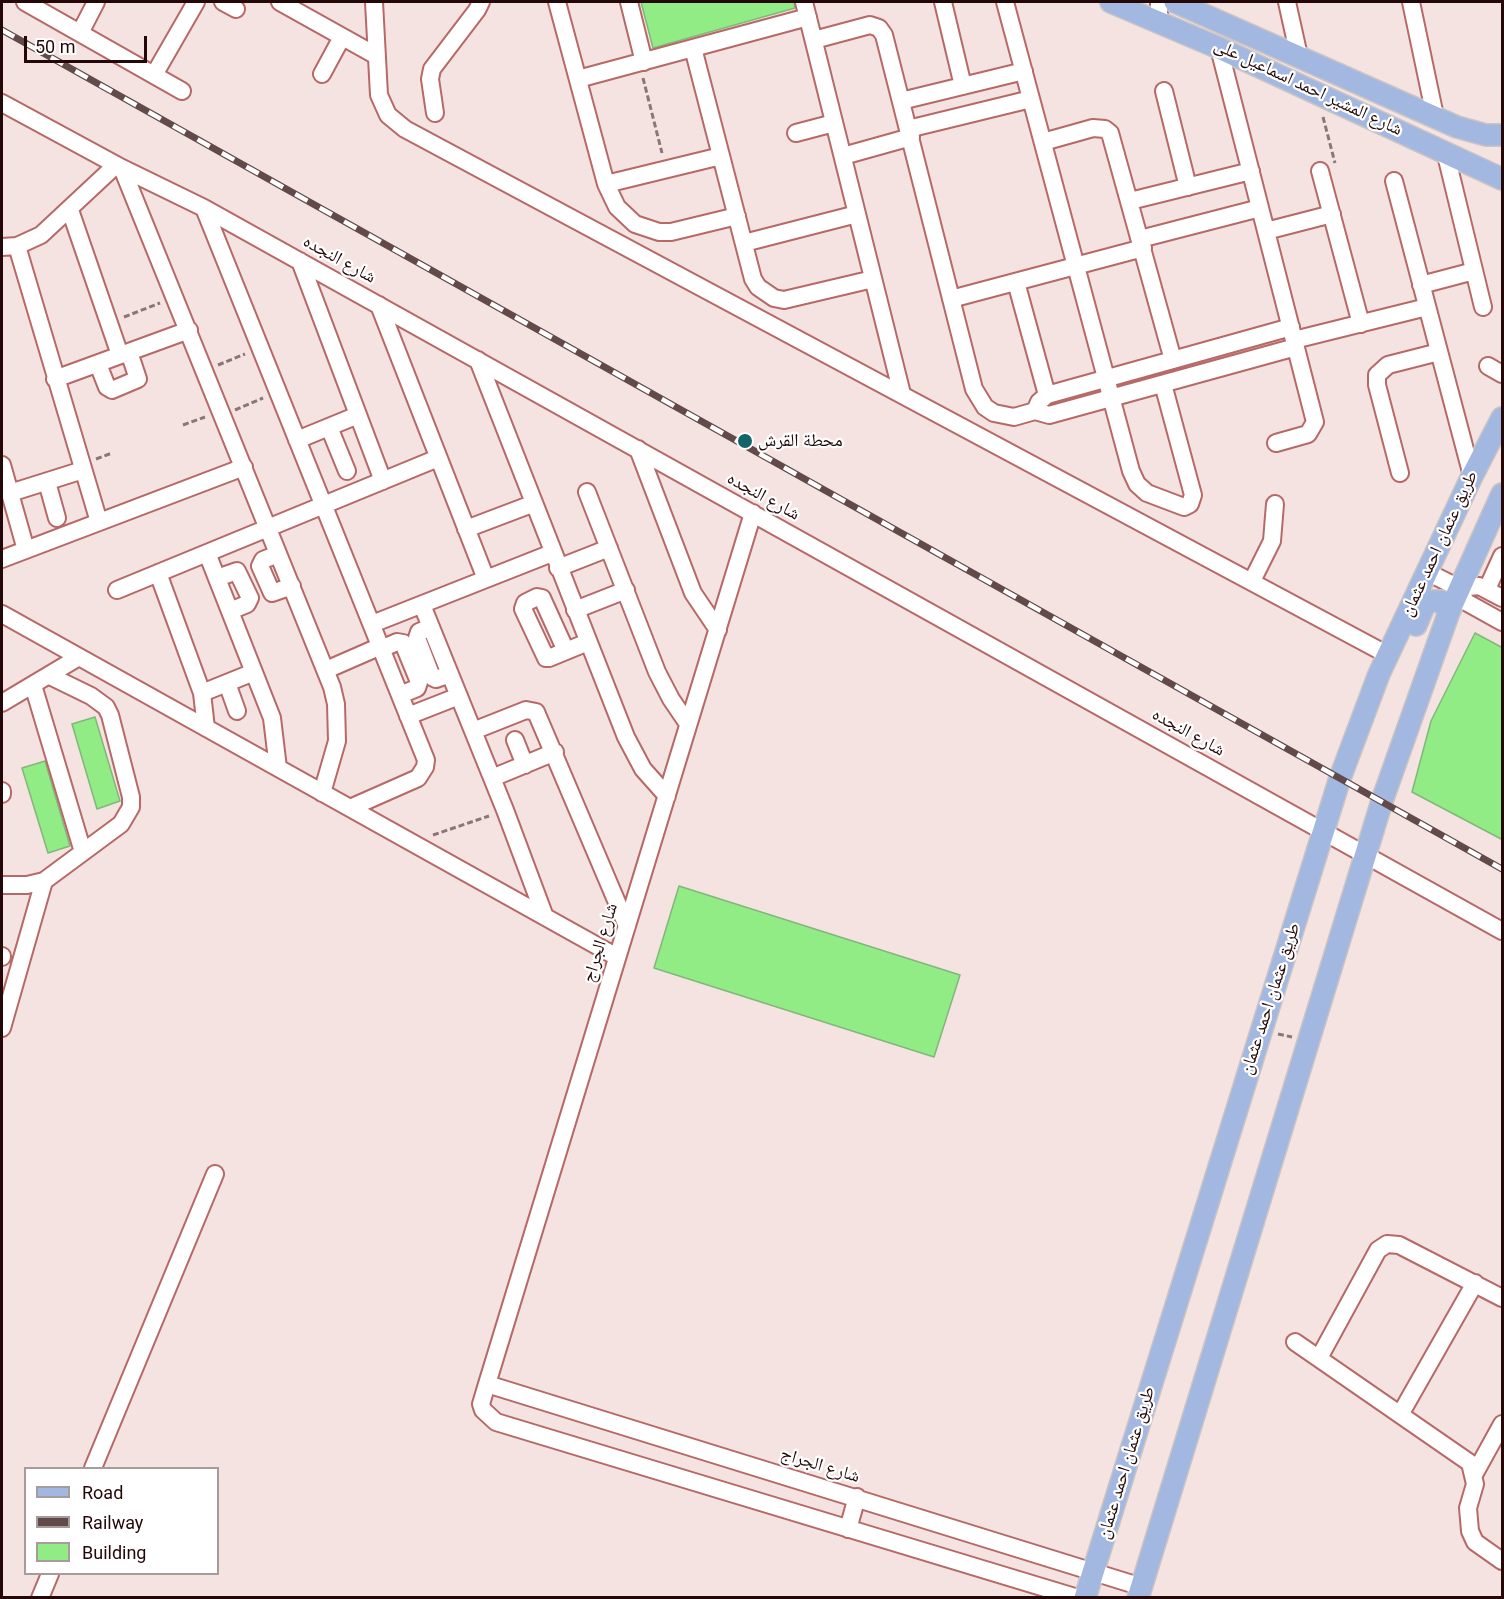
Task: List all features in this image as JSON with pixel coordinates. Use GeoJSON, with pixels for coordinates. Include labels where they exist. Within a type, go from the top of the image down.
{"type":"FeatureCollection","features":[{"type":"Feature","properties":{"kind":"main road","name":"شارع المشير احمد اسماعيل على"},"geometry":{"type":"LineString","coordinates":[[1111,2],[1159,12],[1219,48],[1503,179]]}},
{"type":"Feature","properties":{"kind":"main road","name":"شارع المشير احمد اسماعيل على"},"geometry":{"type":"LineString","coordinates":[[1175,2],[1471,132],[1503,135]]}},
{"type":"Feature","properties":{"kind":"main road","name":"طريق عثمان احمد عثمان"},"geometry":{"type":"LineString","coordinates":[[1085,1598],[1340,778],[1383,665],[1472,476],[1503,418]]}},
{"type":"Feature","properties":{"kind":"main road","name":"طريق عثمان احمد عثمان"},"geometry":{"type":"LineString","coordinates":[[1140,1592],[1365,855],[1449,612],[1503,494]]}},
{"type":"Feature","properties":{"kind":"main road"},"geometry":{"type":"LineString","coordinates":[[1383,665],[1400,661],[1427,603],[1438,600],[1449,612]]}},
{"type":"Feature","properties":{"kind":"street"},"geometry":{"type":"LineString","coordinates":[[25,2],[182,91]]}},
{"type":"Feature","properties":{"kind":"street"},"geometry":{"type":"LineString","coordinates":[[80,33],[96,2]]}},
{"type":"Feature","properties":{"kind":"street"},"geometry":{"type":"LineString","coordinates":[[154,75],[196,2]]}},
{"type":"Feature","properties":{"kind":"street"},"geometry":{"type":"LineString","coordinates":[[280,2],[375,56]]}},
{"type":"Feature","properties":{"kind":"street"},"geometry":{"type":"LineString","coordinates":[[374,2],[377,84],[382,105],[388,115],[405,129],[1252,581],[1383,665]]}},
{"type":"Feature","properties":{"kind":"street"},"geometry":{"type":"LineString","coordinates":[[435,113],[430,80],[432,69],[481,2]]}},
{"type":"Feature","properties":{"kind":"street"},"geometry":{"type":"LineString","coordinates":[[557,2],[606,184],[617,207],[625,216],[647,229],[659,232],[671,232],[737,216]]}},
{"type":"Feature","properties":{"kind":"street"},"geometry":{"type":"LineString","coordinates":[[629,2],[641,62]]}},
{"type":"Feature","properties":{"kind":"street"},"geometry":{"type":"LineString","coordinates":[[943,2],[963,86]]}},
{"type":"Feature","properties":{"kind":"street"},"geometry":{"type":"LineString","coordinates":[[1005,2],[1131,471],[1137,484],[1147,493],[1181,507],[1190,504],[1193,498],[1163,384]]}},
{"type":"Feature","properties":{"kind":"street"},"geometry":{"type":"LineString","coordinates":[[1287,2],[1299,56]]}},
{"type":"Feature","properties":{"kind":"street"},"geometry":{"type":"LineString","coordinates":[[1411,2],[1435,116]]}},
{"type":"Feature","properties":{"kind":"street"},"geometry":{"type":"LineString","coordinates":[[578,79],[693,48],[806,9],[902,394]]}},
{"type":"Feature","properties":{"kind":"street"},"geometry":{"type":"LineString","coordinates":[[814,40],[865,26],[879,28],[885,35],[978,398],[994,413],[1014,417],[1035,411],[1049,415],[1163,384],[1294,338]]}},
{"type":"Feature","properties":{"kind":"street"},"geometry":{"type":"LineString","coordinates":[[322,74],[342,37]]}},
{"type":"Feature","properties":{"kind":"street"},"geometry":{"type":"LineString","coordinates":[[693,48],[753,279],[758,287],[774,298],[794,299],[873,279]]}},
{"type":"Feature","properties":{"kind":"street"},"geometry":{"type":"LineString","coordinates":[[1219,48],[1294,338],[1314,427],[1308,434],[1276,443]]}},
{"type":"Feature","properties":{"kind":"street"},"geometry":{"type":"LineString","coordinates":[[901,101],[1024,71]]}},
{"type":"Feature","properties":{"kind":"street"},"geometry":{"type":"LineString","coordinates":[[1164,92],[1188,187]]}},
{"type":"Feature","properties":{"kind":"street"},"geometry":{"type":"LineString","coordinates":[[843,156],[910,133],[1031,99]]}},
{"type":"Feature","properties":{"kind":"street","name":"شارع النجده"},"geometry":{"type":"LineString","coordinates":[[2,103],[119,166],[204,208],[380,305],[1503,931]]}},
{"type":"Feature","properties":{"kind":"street"},"geometry":{"type":"LineString","coordinates":[[796,133],[834,123]]}},
{"type":"Feature","properties":{"kind":"street"},"geometry":{"type":"LineString","coordinates":[[1043,142],[1093,128],[1105,129],[1113,138],[1173,360]]}},
{"type":"Feature","properties":{"kind":"street"},"geometry":{"type":"LineString","coordinates":[[1445,152],[1483,307]]}},
{"type":"Feature","properties":{"kind":"street"},"geometry":{"type":"LineString","coordinates":[[606,184],[721,156]]}},
{"type":"Feature","properties":{"kind":"street"},"geometry":{"type":"LineString","coordinates":[[99,522],[55,379],[9,246],[41,235],[119,166],[176,298],[326,670],[336,704],[337,741],[322,793]]}},
{"type":"Feature","properties":{"kind":"street"},"geometry":{"type":"LineString","coordinates":[[1130,201],[1251,171]]}},
{"type":"Feature","properties":{"kind":"street"},"geometry":{"type":"LineString","coordinates":[[1320,171],[1361,324]]}},
{"type":"Feature","properties":{"kind":"street"},"geometry":{"type":"LineString","coordinates":[[1394,181],[1472,476]]}},
{"type":"Feature","properties":{"kind":"street"},"geometry":{"type":"LineString","coordinates":[[204,208],[426,760],[423,773],[418,778],[350,808]]}},
{"type":"Feature","properties":{"kind":"street"},"geometry":{"type":"LineString","coordinates":[[951,299],[1076,266],[1260,208]]}},
{"type":"Feature","properties":{"kind":"street"},"geometry":{"type":"LineString","coordinates":[[70,210],[109,322],[138,378],[112,390],[107,387],[98,364]]}},
{"type":"Feature","properties":{"kind":"street"},"geometry":{"type":"LineString","coordinates":[[744,243],[857,214]]}},
{"type":"Feature","properties":{"kind":"street"},"geometry":{"type":"LineString","coordinates":[[1266,231],[1332,214]]}},
{"type":"Feature","properties":{"kind":"street"},"geometry":{"type":"LineString","coordinates":[[300,261],[383,481]]}},
{"type":"Feature","properties":{"kind":"street"},"geometry":{"type":"LineString","coordinates":[[1422,285],[1474,270]]}},
{"type":"Feature","properties":{"kind":"street"},"geometry":{"type":"LineString","coordinates":[[1016,282],[1047,395]]}},
{"type":"Feature","properties":{"kind":"street"},"geometry":{"type":"LineString","coordinates":[[380,305],[486,579]]}},
{"type":"Feature","properties":{"kind":"street"},"geometry":{"type":"LineString","coordinates":[[1035,411],[1039,402],[1047,395],[1173,360],[1294,338],[1427,307]]}},
{"type":"Feature","properties":{"kind":"street"},"geometry":{"type":"LineString","coordinates":[[55,379],[189,330]]}},
{"type":"Feature","properties":{"kind":"street"},"geometry":{"type":"LineString","coordinates":[[1400,473],[1377,385],[1377,375],[1388,365],[1439,352]]}},
{"type":"Feature","properties":{"kind":"street"},"geometry":{"type":"LineString","coordinates":[[478,360],[532,504],[633,754],[648,776],[667,796]]}},
{"type":"Feature","properties":{"kind":"street"},"geometry":{"type":"LineString","coordinates":[[297,440],[358,415]]}},
{"type":"Feature","properties":{"kind":"street"},"geometry":{"type":"LineString","coordinates":[[329,427],[347,471]]}},
{"type":"Feature","properties":{"kind":"street"},"geometry":{"type":"LineString","coordinates":[[638,449],[693,593],[718,630]]}},
{"type":"Feature","properties":{"kind":"street"},"geometry":{"type":"LineString","coordinates":[[117,590],[438,458]]}},
{"type":"Feature","properties":{"kind":"street"},"geometry":{"type":"LineString","coordinates":[[2,465],[26,550]]}},
{"type":"Feature","properties":{"kind":"street"},"geometry":{"type":"LineString","coordinates":[[2,559],[244,467]]}},
{"type":"Feature","properties":{"kind":"street"},"geometry":{"type":"LineString","coordinates":[[9,494],[83,470]]}},
{"type":"Feature","properties":{"kind":"street"},"geometry":{"type":"LineString","coordinates":[[47,482],[57,518]]}},
{"type":"Feature","properties":{"kind":"street"},"geometry":{"type":"LineString","coordinates":[[587,492],[664,686],[688,724]]}},
{"type":"Feature","properties":{"kind":"street"},"geometry":{"type":"LineString","coordinates":[[1135,519],[1147,493]]}},
{"type":"Feature","properties":{"kind":"street"},"geometry":{"type":"LineString","coordinates":[[466,529],[532,504]]}},
{"type":"Feature","properties":{"kind":"street"},"geometry":{"type":"LineString","coordinates":[[1252,581],[1272,541],[1275,504]]}},
{"type":"Feature","properties":{"kind":"street","name":"شارع الجراج"},"geometry":{"type":"LineString","coordinates":[[753,513],[487,1384],[482,1404],[483,1410],[496,1422],[1078,1598]]}},
{"type":"Feature","properties":{"kind":"street"},"geometry":{"type":"LineString","coordinates":[[372,624],[486,579],[609,548]]}},
{"type":"Feature","properties":{"kind":"street"},"geometry":{"type":"LineString","coordinates":[[207,553],[272,718],[278,768]]}},
{"type":"Feature","properties":{"kind":"street"},"geometry":{"type":"LineString","coordinates":[[1487,589],[1503,556]]}},
{"type":"Feature","properties":{"kind":"street"},"geometry":{"type":"LineString","coordinates":[[217,578],[237,571],[250,598],[247,603],[230,611]]}},
{"type":"Feature","properties":{"kind":"street"},"geometry":{"type":"LineString","coordinates":[[1427,572],[1459,588],[1466,602],[1503,622]]}},
{"type":"Feature","properties":{"kind":"street"},"geometry":{"type":"LineString","coordinates":[[158,573],[202,693],[206,728]]}},
{"type":"Feature","properties":{"kind":"street"},"geometry":{"type":"LineString","coordinates":[[1459,588],[1472,585],[1487,589],[1503,598]]}},
{"type":"Feature","properties":{"kind":"street"},"geometry":{"type":"LineString","coordinates":[[575,610],[626,590]]}},
{"type":"Feature","properties":{"kind":"street"},"geometry":{"type":"LineString","coordinates":[[422,605],[505,810],[545,917]]}},
{"type":"Feature","properties":{"kind":"street"},"geometry":{"type":"LineString","coordinates":[[2,614],[616,957]]}},
{"type":"Feature","properties":{"kind":"street"},"geometry":{"type":"LineString","coordinates":[[566,651],[588,642]]}},
{"type":"Feature","properties":{"kind":"street"},"geometry":{"type":"LineString","coordinates":[[326,670],[381,648]]}},
{"type":"Feature","properties":{"kind":"street"},"geometry":{"type":"LineString","coordinates":[[2,704],[79,657]]}},
{"type":"Feature","properties":{"kind":"street"},"geometry":{"type":"LineString","coordinates":[[202,693],[254,672]]}},
{"type":"Feature","properties":{"kind":"street"},"geometry":{"type":"LineString","coordinates":[[2,885],[27,885],[44,881],[121,824],[127,816],[131,797],[106,707],[99,700],[50,676]]}},
{"type":"Feature","properties":{"kind":"street"},"geometry":{"type":"LineString","coordinates":[[227,683],[237,711]]}},
{"type":"Feature","properties":{"kind":"street"},"geometry":{"type":"LineString","coordinates":[[33,685],[83,852]]}},
{"type":"Feature","properties":{"kind":"street"},"geometry":{"type":"LineString","coordinates":[[408,716],[459,696]]}},
{"type":"Feature","properties":{"kind":"street"},"geometry":{"type":"LineString","coordinates":[[473,731],[532,710],[540,717],[627,926]]}},
{"type":"Feature","properties":{"kind":"street"},"geometry":{"type":"LineString","coordinates":[[515,740],[525,765]]}},
{"type":"Feature","properties":{"kind":"street"},"geometry":{"type":"LineString","coordinates":[[492,778],[555,752]]}},
{"type":"Feature","properties":{"kind":"street"},"geometry":{"type":"LineString","coordinates":[[2,1028],[44,881]]}},
{"type":"Feature","properties":{"kind":"street"},"geometry":{"type":"LineString","coordinates":[[93,1467],[215,1174]]}},
{"type":"Feature","properties":{"kind":"street"},"geometry":{"type":"LineString","coordinates":[[1319,1358],[1382,1246],[1393,1243],[1400,1245],[1503,1298]]}},
{"type":"Feature","properties":{"kind":"street"},"geometry":{"type":"LineString","coordinates":[[1401,1413],[1475,1283]]}},
{"type":"Feature","properties":{"kind":"street"},"geometry":{"type":"LineString","coordinates":[[1295,1342],[1462,1456],[1475,1473]]}},
{"type":"Feature","properties":{"kind":"street","name":"شارع الجراج"},"geometry":{"type":"LineString","coordinates":[[487,1384],[1094,1571],[1140,1592]]}},
{"type":"Feature","properties":{"kind":"street"},"geometry":{"type":"LineString","coordinates":[[1503,1424],[1475,1473],[1475,1484],[1468,1508],[1470,1531],[1475,1542],[1503,1561]]}},
{"type":"Feature","properties":{"kind":"street"},"geometry":{"type":"LineString","coordinates":[[848,1529],[857,1497]]}},
{"type":"Feature","properties":{"kind":"street"},"geometry":{"type":"LineString","coordinates":[[40,1598],[50,1575]]}},
{"type":"Feature","properties":{"kind":"path"},"geometry":{"type":"LineString","coordinates":[[641,62],[667,170]]}},
{"type":"Feature","properties":{"kind":"path"},"geometry":{"type":"LineString","coordinates":[[1317,92],[1335,161],[1335,172],[1326,193]]}},
{"type":"Feature","properties":{"kind":"path"},"geometry":{"type":"LineString","coordinates":[[109,322],[176,298]]}},
{"type":"Feature","properties":{"kind":"path"},"geometry":{"type":"LineString","coordinates":[[205,370],[260,348]]}},
{"type":"Feature","properties":{"kind":"path"},"geometry":{"type":"LineString","coordinates":[[183,425],[278,392]]}},
{"type":"Feature","properties":{"kind":"path"},"geometry":{"type":"LineString","coordinates":[[412,843],[505,810]]}},
{"type":"Feature","properties":{"kind":"path"},"geometry":{"type":"LineString","coordinates":[[1261,1030],[1308,1041]]}},
{"type":"Feature","properties":{"kind":"building"},"geometry":{"type":"Polygon","coordinates":[[[641,2],[794,2],[795,8],[653,48],[641,2]]]}},
{"type":"Feature","properties":{"kind":"building"},"geometry":{"type":"Polygon","coordinates":[[[1475,633],[1503,648],[1503,840],[1412,792],[1431,721],[1475,633]]]}},
{"type":"Feature","properties":{"kind":"building"},"geometry":{"type":"Polygon","coordinates":[[[95,717],[120,801],[97,809],[72,724],[95,717]]]}},
{"type":"Feature","properties":{"kind":"building"},"geometry":{"type":"Polygon","coordinates":[[[45,761],[70,846],[48,853],[22,768],[45,761]]]}},
{"type":"Feature","properties":{"kind":"building"},"geometry":{"type":"Polygon","coordinates":[[[679,886],[960,975],[934,1057],[654,968],[679,886]]]}},
{"type":"Feature","properties":{"kind":"railway"},"geometry":{"type":"LineString","coordinates":[[2,30],[1502,869]]}},
{"type":"Feature","properties":{"kind":"place","name":"محطة القرش"},"geometry":{"type":"Point","coordinates":[745,441]}}]}
